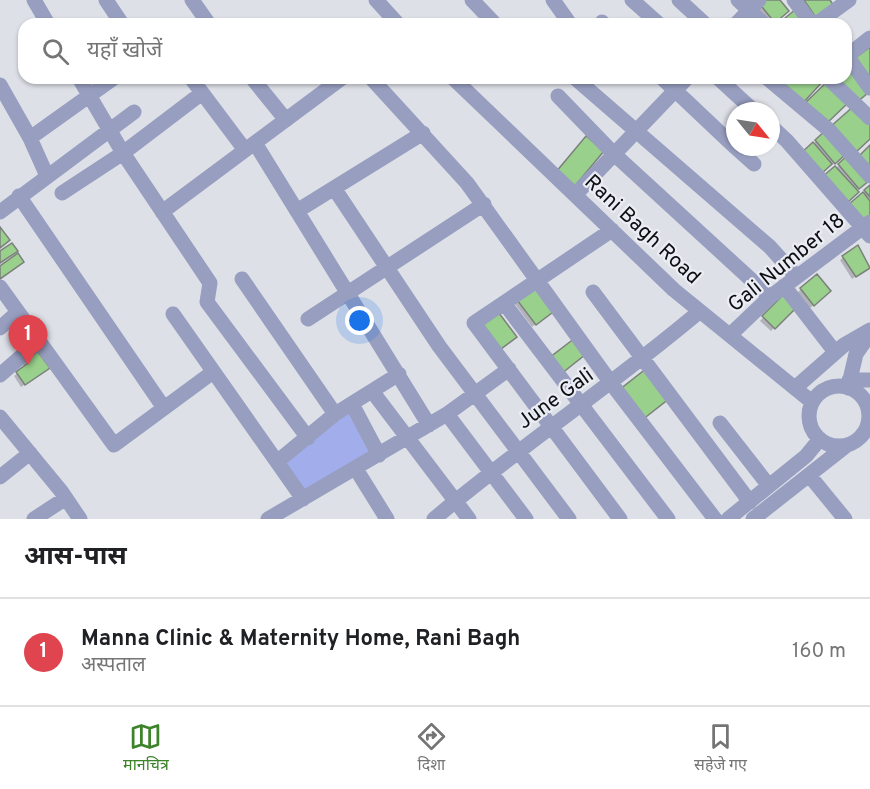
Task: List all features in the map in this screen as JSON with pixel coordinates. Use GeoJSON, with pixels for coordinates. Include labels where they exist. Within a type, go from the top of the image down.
{"type":"FeatureCollection","features":[{"type":"Feature","properties":{"kind":"street"},"geometry":{"type":"LineString","coordinates":[[34,0],[44,18]]}},
{"type":"Feature","properties":{"kind":"street"},"geometry":{"type":"LineString","coordinates":[[106,0],[118,18]]}},
{"type":"Feature","properties":{"kind":"street"},"geometry":{"type":"LineString","coordinates":[[192,0],[200,18]]}},
{"type":"Feature","properties":{"kind":"street"},"geometry":{"type":"LineString","coordinates":[[376,0],[392,18]]}},
{"type":"Feature","properties":{"kind":"street"},"geometry":{"type":"LineString","coordinates":[[472,0],[489,18]]}},
{"type":"Feature","properties":{"kind":"street"},"geometry":{"type":"LineString","coordinates":[[553,0],[566,18]]}},
{"type":"Feature","properties":{"kind":"street"},"geometry":{"type":"LineString","coordinates":[[632,0],[652,18]]}},
{"type":"Feature","properties":{"kind":"street"},"geometry":{"type":"LineString","coordinates":[[679,0],[698,18]]}},
{"type":"Feature","properties":{"kind":"street"},"geometry":{"type":"LineString","coordinates":[[743,5],[759,0]]}},
{"type":"Feature","properties":{"kind":"street"},"geometry":{"type":"LineString","coordinates":[[794,0],[809,18]]}},
{"type":"Feature","properties":{"kind":"street"},"geometry":{"type":"LineString","coordinates":[[823,18],[849,0]]}},
{"type":"Feature","properties":{"kind":"street"},"geometry":{"type":"LineString","coordinates":[[743,5],[757,18]]}},
{"type":"Feature","properties":{"kind":"street"},"geometry":{"type":"LineString","coordinates":[[852,52],[870,38]]}},
{"type":"Feature","properties":{"kind":"street"},"geometry":{"type":"LineString","coordinates":[[852,65],[870,88]]}},
{"type":"Feature","properties":{"kind":"street"},"geometry":{"type":"LineString","coordinates":[[83,84],[123,153],[210,283],[207,302],[308,438]]}},
{"type":"Feature","properties":{"kind":"street"},"geometry":{"type":"LineString","coordinates":[[30,138],[105,84]]}},
{"type":"Feature","properties":{"kind":"street"},"geometry":{"type":"LineString","coordinates":[[195,84],[250,147],[297,211],[429,425]]}},
{"type":"Feature","properties":{"kind":"street"},"geometry":{"type":"LineString","coordinates":[[257,84],[286,120]]}},
{"type":"Feature","properties":{"kind":"street"},"geometry":{"type":"LineString","coordinates":[[162,212],[334,84]]}},
{"type":"Feature","properties":{"kind":"street"},"geometry":{"type":"LineString","coordinates":[[377,84],[423,133],[484,204],[611,383],[715,519]]}},
{"type":"Feature","properties":{"kind":"street","name":"Rani Bagh Road"},"geometry":{"type":"LineString","coordinates":[[459,84],[700,311],[812,402]]}},
{"type":"Feature","properties":{"kind":"street"},"geometry":{"type":"LineString","coordinates":[[582,84],[770,247],[835,352]]}},
{"type":"Feature","properties":{"kind":"street"},"geometry":{"type":"LineString","coordinates":[[668,84],[726,138]]}},
{"type":"Feature","properties":{"kind":"street"},"geometry":{"type":"LineString","coordinates":[[575,195],[681,84]]}},
{"type":"Feature","properties":{"kind":"street"},"geometry":{"type":"LineString","coordinates":[[725,84],[744,102]]}},
{"type":"Feature","properties":{"kind":"street"},"geometry":{"type":"LineString","coordinates":[[774,84],[829,130],[870,176]]}},
{"type":"Feature","properties":{"kind":"street"},"geometry":{"type":"LineString","coordinates":[[834,84],[870,118]]}},
{"type":"Feature","properties":{"kind":"street"},"geometry":{"type":"LineString","coordinates":[[0,85],[30,138],[46,176]]}},
{"type":"Feature","properties":{"kind":"street"},"geometry":{"type":"LineString","coordinates":[[62,193],[123,153],[202,93]]}},
{"type":"Feature","properties":{"kind":"street"},"geometry":{"type":"LineString","coordinates":[[558,96],[614,154],[770,297]]}},
{"type":"Feature","properties":{"kind":"street"},"geometry":{"type":"LineString","coordinates":[[1,207],[134,112]]}},
{"type":"Feature","properties":{"kind":"street"},"geometry":{"type":"LineString","coordinates":[[297,211],[423,133]]}},
{"type":"Feature","properties":{"kind":"street"},"geometry":{"type":"LineString","coordinates":[[780,135],[868,228]]}},
{"type":"Feature","properties":{"kind":"street"},"geometry":{"type":"LineString","coordinates":[[745,156],[754,164]]}},
{"type":"Feature","properties":{"kind":"street"},"geometry":{"type":"LineString","coordinates":[[334,188],[439,346],[569,519]]}},
{"type":"Feature","properties":{"kind":"street"},"geometry":{"type":"LineString","coordinates":[[19,196],[164,408]]}},
{"type":"Feature","properties":{"kind":"street"},"geometry":{"type":"LineString","coordinates":[[308,319],[484,204]]}},
{"type":"Feature","properties":{"kind":"street","name":"Gali Number 18"},"geometry":{"type":"LineString","coordinates":[[730,335],[790,281],[868,228]]}},
{"type":"Feature","properties":{"kind":"street"},"geometry":{"type":"LineString","coordinates":[[612,230],[474,323],[620,519]]}},
{"type":"Feature","properties":{"kind":"street"},"geometry":{"type":"LineString","coordinates":[[242,279],[335,414]]}},
{"type":"Feature","properties":{"kind":"street"},"geometry":{"type":"LineString","coordinates":[[0,287],[114,445],[213,372]]}},
{"type":"Feature","properties":{"kind":"street"},"geometry":{"type":"LineString","coordinates":[[593,291],[750,502]]}},
{"type":"Feature","properties":{"kind":"street"},"geometry":{"type":"LineString","coordinates":[[504,303],[668,519]]}},
{"type":"Feature","properties":{"kind":"street","name":"June Gali"},"geometry":{"type":"LineString","coordinates":[[434,519],[518,451],[644,359],[700,311]]}},
{"type":"Feature","properties":{"kind":"street"},"geometry":{"type":"LineString","coordinates":[[0,327],[18,312]]}},
{"type":"Feature","properties":{"kind":"street"},"geometry":{"type":"LineString","coordinates":[[173,314],[303,499]]}},
{"type":"Feature","properties":{"kind":"street"},"geometry":{"type":"LineString","coordinates":[[795,388],[835,352],[870,330]]}},
{"type":"Feature","properties":{"kind":"street"},"geometry":{"type":"LineString","coordinates":[[849,384],[856,354],[870,334]]}},
{"type":"Feature","properties":{"kind":"street"},"geometry":{"type":"LineString","coordinates":[[0,375],[39,341]]}},
{"type":"Feature","properties":{"kind":"street"},"geometry":{"type":"LineString","coordinates":[[278,516],[447,414],[509,369]]}},
{"type":"Feature","properties":{"kind":"street"},"geometry":{"type":"LineString","coordinates":[[278,461],[335,414],[399,374]]}},
{"type":"Feature","properties":{"kind":"street"},"geometry":{"type":"LineString","coordinates":[[847,445],[830,445],[820,439],[810,424],[809,413],[812,402],[818,394],[830,387],[870,380]]}},
{"type":"Feature","properties":{"kind":"street"},"geometry":{"type":"LineString","coordinates":[[753,519],[847,445],[868,432],[868,407],[849,384]]}},
{"type":"Feature","properties":{"kind":"street"},"geometry":{"type":"LineString","coordinates":[[372,391],[410,437],[468,519]]}},
{"type":"Feature","properties":{"kind":"street"},"geometry":{"type":"LineString","coordinates":[[352,404],[379,455]]}},
{"type":"Feature","properties":{"kind":"street"},"geometry":{"type":"LineString","coordinates":[[447,414],[526,519]]}},
{"type":"Feature","properties":{"kind":"street"},"geometry":{"type":"LineString","coordinates":[[0,417],[66,498],[80,519]]}},
{"type":"Feature","properties":{"kind":"street"},"geometry":{"type":"LineString","coordinates":[[720,423],[769,486]]}},
{"type":"Feature","properties":{"kind":"street"},"geometry":{"type":"LineString","coordinates":[[728,519],[806,456],[820,439]]}},
{"type":"Feature","properties":{"kind":"street"},"geometry":{"type":"LineString","coordinates":[[0,477],[30,453]]}},
{"type":"Feature","properties":{"kind":"street"},"geometry":{"type":"LineString","coordinates":[[356,468],[387,519]]}},
{"type":"Feature","properties":{"kind":"street"},"geometry":{"type":"LineString","coordinates":[[809,475],[846,519]]}},
{"type":"Feature","properties":{"kind":"street"},"geometry":{"type":"LineString","coordinates":[[34,519],[66,498]]}},
{"type":"Feature","properties":{"kind":"shaded area"},"geometry":{"type":"Polygon","coordinates":[[[351,408],[375,455],[305,496],[282,461],[351,408]]]}},
{"type":"Feature","properties":{"kind":"building"},"geometry":{"type":"Polygon","coordinates":[[[780,0],[789,11],[781,18],[771,18],[758,2],[780,0]]]}},
{"type":"Feature","properties":{"kind":"building"},"geometry":{"type":"Polygon","coordinates":[[[804,0],[830,0],[834,6],[816,18],[804,0]]]}},
{"type":"Feature","properties":{"kind":"building"},"geometry":{"type":"Polygon","coordinates":[[[796,9],[803,18],[785,18],[796,9]]]}},
{"type":"Feature","properties":{"kind":"building"},"geometry":{"type":"Polygon","coordinates":[[[870,47],[870,79],[854,59],[870,47]]]}},
{"type":"Feature","properties":{"kind":"building"},"geometry":{"type":"Polygon","coordinates":[[[852,69],[869,92],[856,103],[840,84],[852,84],[852,69]]]}},
{"type":"Feature","properties":{"kind":"building"},"geometry":{"type":"Polygon","coordinates":[[[780,84],[820,84],[802,104],[780,84]]]}},
{"type":"Feature","properties":{"kind":"building"},"geometry":{"type":"Polygon","coordinates":[[[825,84],[833,84],[850,101],[825,125],[804,104],[825,84]]]}},
{"type":"Feature","properties":{"kind":"building"},"geometry":{"type":"Polygon","coordinates":[[[855,105],[870,122],[870,139],[854,154],[830,127],[855,105]]]}},
{"type":"Feature","properties":{"kind":"building"},"geometry":{"type":"Polygon","coordinates":[[[826,130],[847,153],[835,164],[815,140],[826,130]]]}},
{"type":"Feature","properties":{"kind":"building"},"geometry":{"type":"Polygon","coordinates":[[[586,136],[604,151],[574,187],[556,172],[586,136]]]}},
{"type":"Feature","properties":{"kind":"building"},"geometry":{"type":"Polygon","coordinates":[[[813,142],[832,164],[819,176],[800,154],[813,142]]]}},
{"type":"Feature","properties":{"kind":"building"},"geometry":{"type":"Polygon","coordinates":[[[870,145],[870,172],[857,158],[870,145]]]}},
{"type":"Feature","properties":{"kind":"building"},"geometry":{"type":"Polygon","coordinates":[[[849,154],[870,180],[859,189],[838,164],[849,154]]]}},
{"type":"Feature","properties":{"kind":"building"},"geometry":{"type":"Polygon","coordinates":[[[835,166],[859,192],[846,204],[822,177],[835,166]]]}},
{"type":"Feature","properties":{"kind":"building"},"geometry":{"type":"Polygon","coordinates":[[[870,185],[870,197],[864,190],[870,185]]]}},
{"type":"Feature","properties":{"kind":"building"},"geometry":{"type":"Polygon","coordinates":[[[863,192],[870,201],[870,218],[864,223],[848,205],[863,192]]]}},
{"type":"Feature","properties":{"kind":"building"},"geometry":{"type":"Polygon","coordinates":[[[0,227],[10,240],[0,248],[0,227]]]}},
{"type":"Feature","properties":{"kind":"building"},"geometry":{"type":"Polygon","coordinates":[[[12,243],[18,251],[0,263],[0,251],[12,243]]]}},
{"type":"Feature","properties":{"kind":"building"},"geometry":{"type":"Polygon","coordinates":[[[858,245],[870,268],[856,277],[842,256],[858,245]]]}},
{"type":"Feature","properties":{"kind":"building"},"geometry":{"type":"Polygon","coordinates":[[[18,253],[24,262],[0,279],[0,266],[18,253]]]}},
{"type":"Feature","properties":{"kind":"building"},"geometry":{"type":"Polygon","coordinates":[[[817,274],[831,291],[814,306],[800,288],[817,274]]]}},
{"type":"Feature","properties":{"kind":"building"},"geometry":{"type":"Polygon","coordinates":[[[538,284],[557,309],[536,325],[517,300],[538,284]]]}},
{"type":"Feature","properties":{"kind":"building"},"geometry":{"type":"Polygon","coordinates":[[[783,295],[796,308],[775,329],[762,316],[783,295]]]}},
{"type":"Feature","properties":{"kind":"building"},"geometry":{"type":"Polygon","coordinates":[[[499,313],[517,337],[497,352],[479,328],[499,313]]]}},
{"type":"Feature","properties":{"kind":"building"},"geometry":{"type":"Polygon","coordinates":[[[575,338],[586,354],[561,374],[549,358],[575,338]]]}},
{"type":"Feature","properties":{"kind":"building"},"geometry":{"type":"Polygon","coordinates":[[[36,349],[50,368],[25,385],[16,372],[28,363],[24,358],[36,349]]]}},
{"type":"Feature","properties":{"kind":"building"},"geometry":{"type":"Polygon","coordinates":[[[647,368],[670,398],[642,420],[619,390],[647,368]]]}},
{"type":"Feature","properties":{"kind":"place","name":"Manna Clinic & Maternity Home, Rani Bagh"},"geometry":{"type":"Point","coordinates":[28,365]}}]}
